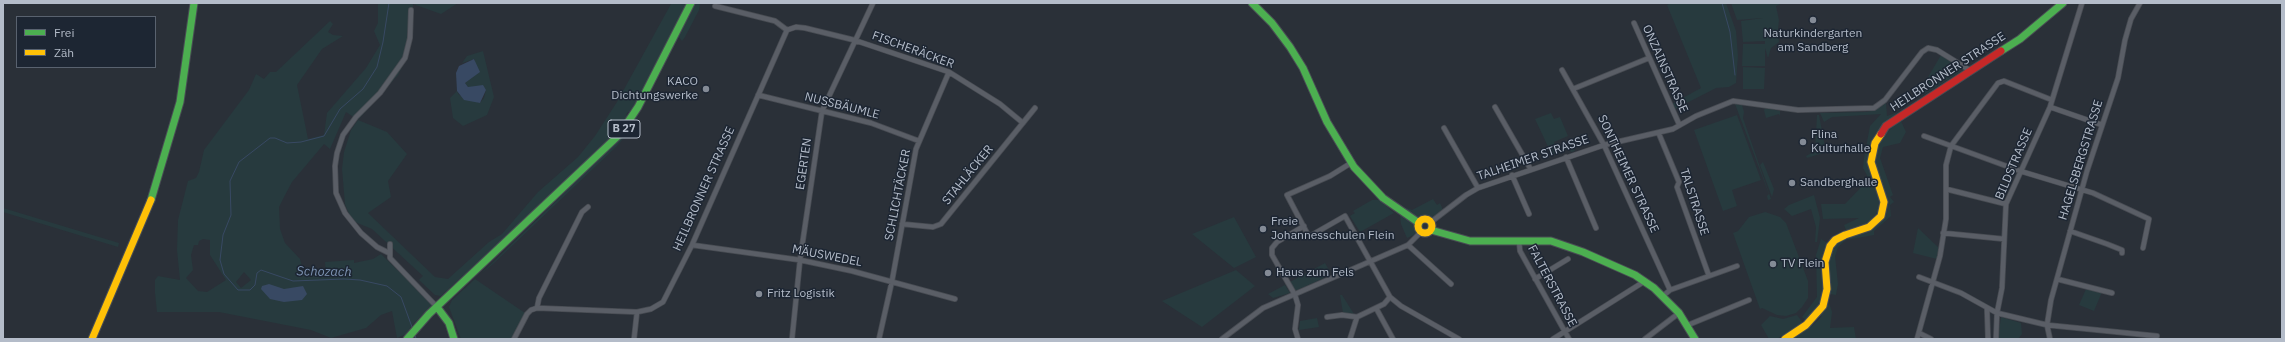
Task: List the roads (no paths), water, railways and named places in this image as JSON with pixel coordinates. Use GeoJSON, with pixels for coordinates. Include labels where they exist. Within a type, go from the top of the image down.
{"type":"FeatureCollection","features":[{"type":"Feature","properties":{"kind":"main road"},"geometry":{"type":"LineString","coordinates":[[92,339],[105,305],[152,198],[180,102],[194,3]]}},
{"type":"Feature","properties":{"kind":"main road","name":"B 27"},"geometry":{"type":"LineString","coordinates":[[408,338],[437,307],[620,134],[638,107],[691,3]]}},
{"type":"Feature","properties":{"kind":"main road"},"geometry":{"type":"LineString","coordinates":[[1252,3],[1272,23],[1290,47],[1303,68],[1327,122],[1351,163],[1383,198],[1419,222]]}},
{"type":"Feature","properties":{"kind":"main road","name":"HEILBRONNER STRASSE"},"geometry":{"type":"LineString","coordinates":[[1785,339],[1806,325],[1823,306],[1827,289],[1825,262],[1830,246],[1835,240],[1845,235],[1869,227],[1881,216],[1884,202],[1873,173],[1871,162],[1875,143],[1880,134],[1897,117],[2020,39],[2063,3]]}},
{"type":"Feature","properties":{"kind":"main road"},"geometry":{"type":"LineString","coordinates":[[1419,222],[1424,219],[1431,226],[1458,239],[1470,241],[1550,241],[1562,244],[1624,270],[1645,281],[1663,296],[1688,326],[1695,339]]}},
{"type":"Feature","properties":{"kind":"main road"},"geometry":{"type":"LineString","coordinates":[[1419,222],[1418,229],[1426,234],[1431,226]]}},
{"type":"Feature","properties":{"kind":"main road"},"geometry":{"type":"LineString","coordinates":[[437,307],[449,323],[454,339]]}},
{"type":"Feature","properties":{"kind":"street","name":"EGERTEN"},"geometry":{"type":"LineString","coordinates":[[792,339],[800,260],[822,111],[854,40],[873,3]]}},
{"type":"Feature","properties":{"kind":"street","name":"BILDSTRASSE"},"geometry":{"type":"LineString","coordinates":[[1996,339],[1997,313],[2002,288],[2006,204],[2050,107],[2082,3]]}},
{"type":"Feature","properties":{"kind":"street","name":"HAGELSBERGSTRASSE"},"geometry":{"type":"LineString","coordinates":[[2047,325],[2057,279],[2082,189],[2118,78],[2125,40],[2131,19],[2140,3]]}},
{"type":"Feature","properties":{"kind":"street"},"geometry":{"type":"LineString","coordinates":[[715,6],[774,21],[787,30],[796,27],[805,28],[854,40]]}},
{"type":"Feature","properties":{"kind":"street"},"geometry":{"type":"LineString","coordinates":[[389,253],[377,247],[361,233],[345,213],[336,193],[336,153],[343,135],[356,117],[380,93],[405,58],[410,38],[411,10]]}},
{"type":"Feature","properties":{"kind":"street","name":"ONZAINSTRASSE"},"geometry":{"type":"LineString","coordinates":[[1634,23],[1679,124]]}},
{"type":"Feature","properties":{"kind":"street","name":"HEILBRONNER STRASSE"},"geometry":{"type":"LineString","coordinates":[[537,308],[636,312],[651,310],[663,302],[692,245],[787,30]]}},
{"type":"Feature","properties":{"kind":"street","name":"FISCHERÄCKER"},"geometry":{"type":"LineString","coordinates":[[854,40],[949,72],[1000,104],[1023,123]]}},
{"type":"Feature","properties":{"kind":"street","name":"TALHEIMER STRASSE"},"geometry":{"type":"LineString","coordinates":[[1431,226],[1466,195],[1478,188],[1566,156],[1604,145],[1673,130],[1679,124],[1716,106],[1737,100],[1787,109],[1874,108],[1885,100],[1922,52],[1928,48],[1937,50],[1971,71]]}},
{"type":"Feature","properties":{"kind":"street"},"geometry":{"type":"LineString","coordinates":[[1573,89],[1649,58]]}},
{"type":"Feature","properties":{"kind":"street","name":"SONTHEIMER STRASSE"},"geometry":{"type":"LineString","coordinates":[[1562,70],[1604,145],[1670,290]]}},
{"type":"Feature","properties":{"kind":"street","name":"SCHLICHTÄCKER"},"geometry":{"type":"LineString","coordinates":[[879,339],[892,280],[916,149],[949,72]]}},
{"type":"Feature","properties":{"kind":"street"},"geometry":{"type":"LineString","coordinates":[[1917,339],[1935,281],[1944,233],[1946,165],[1951,146],[1998,83],[2004,81],[2052,100]]}},
{"type":"Feature","properties":{"kind":"street","name":"NUSSBÄUMLE"},"geometry":{"type":"LineString","coordinates":[[758,95],[871,123],[920,140]]}},
{"type":"Feature","properties":{"kind":"street"},"geometry":{"type":"LineString","coordinates":[[1495,107],[1530,168]]}},
{"type":"Feature","properties":{"kind":"street"},"geometry":{"type":"LineString","coordinates":[[2050,107],[2102,125]]}},
{"type":"Feature","properties":{"kind":"street","name":"STAHLÄCKER"},"geometry":{"type":"LineString","coordinates":[[902,224],[933,228],[941,224],[1035,108]]}},
{"type":"Feature","properties":{"kind":"street"},"geometry":{"type":"LineString","coordinates":[[1444,128],[1478,188]]}},
{"type":"Feature","properties":{"kind":"street","name":"TALSTRASSE"},"geometry":{"type":"LineString","coordinates":[[1659,134],[1679,182],[1677,187],[1709,276]]}},
{"type":"Feature","properties":{"kind":"street"},"geometry":{"type":"LineString","coordinates":[[1924,136],[2020,171],[2082,189],[2149,219],[2143,248]]}},
{"type":"Feature","properties":{"kind":"street"},"geometry":{"type":"LineString","coordinates":[[1566,156],[1596,228]]}},
{"type":"Feature","properties":{"kind":"street"},"geometry":{"type":"LineString","coordinates":[[1351,163],[1330,176],[1287,195],[1310,236],[1345,216],[1390,297],[1401,306],[1459,339]]}},
{"type":"Feature","properties":{"kind":"street"},"geometry":{"type":"LineString","coordinates":[[1512,175],[1529,214]]}},
{"type":"Feature","properties":{"kind":"street"},"geometry":{"type":"LineString","coordinates":[[1946,189],[2006,204]]}},
{"type":"Feature","properties":{"kind":"street"},"geometry":{"type":"LineString","coordinates":[[514,339],[527,314],[530,310],[537,308],[539,298],[582,212],[588,207]]}},
{"type":"Feature","properties":{"kind":"street"},"geometry":{"type":"LineString","coordinates":[[1297,339],[1295,329],[1298,306],[1295,295],[1272,255],[1272,248],[1277,242],[1304,226]]}},
{"type":"Feature","properties":{"kind":"street"},"geometry":{"type":"LineString","coordinates":[[2070,231],[2122,250],[2122,253]]}},
{"type":"Feature","properties":{"kind":"street"},"geometry":{"type":"LineString","coordinates":[[1222,339],[1263,308],[1408,245],[1421,232]]}},
{"type":"Feature","properties":{"kind":"street"},"geometry":{"type":"LineString","coordinates":[[1944,233],[2004,239]]}},
{"type":"Feature","properties":{"kind":"street","name":"FALTERSTRASSE"},"geometry":{"type":"LineString","coordinates":[[1519,241],[1520,251],[1569,339]]}},
{"type":"Feature","properties":{"kind":"street"},"geometry":{"type":"LineString","coordinates":[[390,244],[390,258],[437,307]]}},
{"type":"Feature","properties":{"kind":"street","name":"MÄUSWEDEL"},"geometry":{"type":"LineString","coordinates":[[692,245],[800,260],[892,280],[955,299]]}},
{"type":"Feature","properties":{"kind":"street"},"geometry":{"type":"LineString","coordinates":[[1408,245],[1451,284]]}},
{"type":"Feature","properties":{"kind":"street"},"geometry":{"type":"LineString","coordinates":[[1535,279],[1568,259]]}},
{"type":"Feature","properties":{"kind":"street"},"geometry":{"type":"LineString","coordinates":[[1663,296],[1670,290],[1737,266]]}},
{"type":"Feature","properties":{"kind":"street"},"geometry":{"type":"LineString","coordinates":[[1919,277],[1935,281],[1961,293],[1987,309],[1997,313],[2047,325],[2157,336]]}},
{"type":"Feature","properties":{"kind":"street"},"geometry":{"type":"LineString","coordinates":[[2057,279],[2112,293]]}},
{"type":"Feature","properties":{"kind":"street"},"geometry":{"type":"LineString","coordinates":[[1553,339],[1645,281]]}},
{"type":"Feature","properties":{"kind":"street"},"geometry":{"type":"LineString","coordinates":[[1327,317],[1357,317],[1384,304],[1390,297]]}},
{"type":"Feature","properties":{"kind":"street"},"geometry":{"type":"LineString","coordinates":[[1688,326],[1749,300]]}},
{"type":"Feature","properties":{"kind":"street"},"geometry":{"type":"LineString","coordinates":[[1376,308],[1394,339]]}},
{"type":"Feature","properties":{"kind":"street"},"geometry":{"type":"LineString","coordinates":[[1987,309],[1988,339]]}},
{"type":"Feature","properties":{"kind":"street"},"geometry":{"type":"LineString","coordinates":[[634,339],[636,312]]}},
{"type":"Feature","properties":{"kind":"street"},"geometry":{"type":"LineString","coordinates":[[1645,339],[1678,314]]}},
{"type":"Feature","properties":{"kind":"street"},"geometry":{"type":"LineString","coordinates":[[1350,339],[1357,317]]}},
{"type":"Feature","properties":{"kind":"street"},"geometry":{"type":"LineString","coordinates":[[2047,325],[2050,339]]}},
{"type":"Feature","properties":{"kind":"street"},"geometry":{"type":"LineString","coordinates":[[1919,333],[1931,339]]}},
{"type":"Feature","properties":{"kind":"water"},"geometry":{"type":"Polygon","coordinates":[[[474,59],[480,72],[465,83],[468,87],[483,85],[486,90],[480,103],[464,100],[457,91],[456,73],[459,66],[474,59]]]}},
{"type":"Feature","properties":{"kind":"water"},"geometry":{"type":"Polygon","coordinates":[[[269,284],[284,289],[303,286],[307,294],[302,300],[284,302],[270,299],[261,289],[262,286],[269,284]]]}},
{"type":"Feature","properties":{"kind":"waterway","name":"Schozach"},"geometry":{"type":"LineString","coordinates":[[389,3],[383,42],[377,67],[363,89],[340,109],[324,136],[301,142],[287,143],[275,138],[270,138],[239,162],[230,181],[231,215],[223,235],[220,260],[224,274],[238,290],[250,290],[255,285],[257,273],[261,270],[293,281],[344,279],[360,280],[387,286],[401,297],[412,327]]}},
{"type":"Feature","properties":{"kind":"waterway"},"geometry":{"type":"LineString","coordinates":[[1722,3],[1730,32],[1735,75]]}},
{"type":"Feature","properties":{"kind":"waterway","name":"Schozach"},"geometry":{"type":"LineString","coordinates":[[415,334],[416,339]]}},
{"type":"Feature","properties":{"kind":"place","name":"Naturkindergarten am Sandberg"},"geometry":{"type":"Point","coordinates":[1813,20]}},
{"type":"Feature","properties":{"kind":"place","name":"KACO Dichtungswerke"},"geometry":{"type":"Point","coordinates":[706,89]}},
{"type":"Feature","properties":{"kind":"place","name":"Flina Kulturhalle"},"geometry":{"type":"Point","coordinates":[1803,142]}},
{"type":"Feature","properties":{"kind":"place","name":"Sandberghalle"},"geometry":{"type":"Point","coordinates":[1792,183]}},
{"type":"Feature","properties":{"kind":"place","name":"Freie Johannesschulen Flein"},"geometry":{"type":"Point","coordinates":[1263,229]}},
{"type":"Feature","properties":{"kind":"place","name":"TV Flein"},"geometry":{"type":"Point","coordinates":[1773,264]}},
{"type":"Feature","properties":{"kind":"place","name":"Haus zum Fels"},"geometry":{"type":"Point","coordinates":[1268,273]}},
{"type":"Feature","properties":{"kind":"place","name":"Fritz Logistik"},"geometry":{"type":"Point","coordinates":[759,294]}}]}
